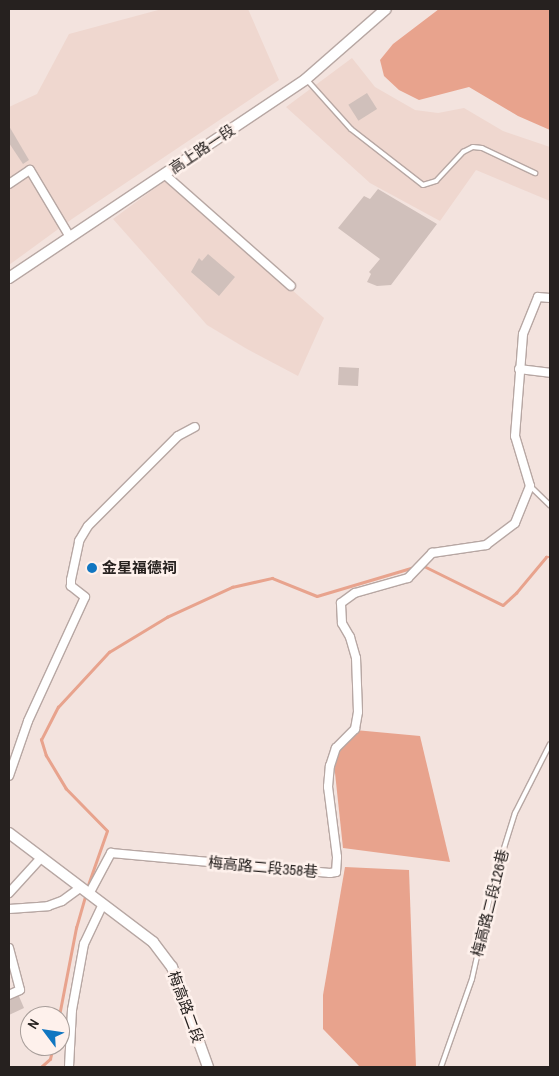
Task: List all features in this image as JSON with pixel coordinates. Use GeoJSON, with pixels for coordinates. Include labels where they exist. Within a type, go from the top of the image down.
{"type":"FeatureCollection","features":[{"type":"Feature","properties":{"kind":"street","name":"高上路一段"},"geometry":{"type":"LineString","coordinates":[[9,278],[306,79],[386,9]]}},
{"type":"Feature","properties":{"kind":"street"},"geometry":{"type":"LineString","coordinates":[[9,184],[30,170],[70,237]]}},
{"type":"Feature","properties":{"kind":"street"},"geometry":{"type":"LineString","coordinates":[[164,174],[291,286]]}},
{"type":"Feature","properties":{"kind":"street"},"geometry":{"type":"LineString","coordinates":[[530,486],[515,436],[519,369],[523,334],[538,297],[550,298]]}},
{"type":"Feature","properties":{"kind":"street"},"geometry":{"type":"LineString","coordinates":[[519,369],[550,374]]}},
{"type":"Feature","properties":{"kind":"street"},"geometry":{"type":"LineString","coordinates":[[9,776],[28,721],[85,598],[71,586],[72,564],[79,541],[88,526],[178,436],[195,427]]}},
{"type":"Feature","properties":{"kind":"street","name":"梅高路二段358巷"},"geometry":{"type":"LineString","coordinates":[[85,891],[112,853],[330,873],[336,872],[337,857],[328,787],[330,766],[336,748],[355,728],[358,712],[356,658],[342,623],[341,603],[355,593],[408,578],[432,553],[486,545],[515,523],[530,486]]}},
{"type":"Feature","properties":{"kind":"street","name":"梅高路二段"},"geometry":{"type":"LineString","coordinates":[[9,833],[153,942],[172,967],[208,1067]]}},
{"type":"Feature","properties":{"kind":"street"},"geometry":{"type":"LineString","coordinates":[[9,893],[41,858]]}},
{"type":"Feature","properties":{"kind":"street"},"geometry":{"type":"LineString","coordinates":[[9,909],[48,906],[85,891]]}},
{"type":"Feature","properties":{"kind":"street"},"geometry":{"type":"LineString","coordinates":[[69,1067],[72,1010],[84,944],[103,904]]}},
{"type":"Feature","properties":{"kind":"street"},"geometry":{"type":"LineString","coordinates":[[9,948],[20,990],[9,995]]}},
{"type":"Feature","properties":{"kind":"lane"},"geometry":{"type":"LineString","coordinates":[[306,79],[351,129],[423,185],[436,181],[464,152],[473,147],[482,148],[535,173]]}},
{"type":"Feature","properties":{"kind":"lane"},"geometry":{"type":"LineString","coordinates":[[530,486],[550,505]]}},
{"type":"Feature","properties":{"kind":"lane","name":"梅高路二段126巷"},"geometry":{"type":"LineString","coordinates":[[441,1067],[472,979],[494,880],[515,813],[550,744]]}},
{"type":"Feature","properties":{"kind":"shaded area"},"geometry":{"type":"Polygon","coordinates":[[[162,9],[248,9],[279,80],[72,219],[9,265],[9,107],[37,94],[69,34],[162,9]]]}},
{"type":"Feature","properties":{"kind":"shaded area"},"geometry":{"type":"Polygon","coordinates":[[[439,9],[550,9],[550,130],[518,116],[469,87],[419,100],[399,90],[384,76],[380,60],[393,44],[439,9]]]}},
{"type":"Feature","properties":{"kind":"shaded area"},"geometry":{"type":"Polygon","coordinates":[[[352,58],[375,87],[415,110],[438,113],[464,108],[503,131],[550,147],[550,201],[476,170],[440,221],[370,183],[286,107],[352,58]]]}},
{"type":"Feature","properties":{"kind":"shaded area"},"geometry":{"type":"Polygon","coordinates":[[[166,180],[324,318],[298,376],[207,325],[113,219],[166,180]]]}},
{"type":"Feature","properties":{"kind":"shaded area"},"geometry":{"type":"Polygon","coordinates":[[[355,730],[420,736],[450,862],[343,848],[333,754],[355,730]]]}},
{"type":"Feature","properties":{"kind":"shaded area"},"geometry":{"type":"Polygon","coordinates":[[[345,867],[409,870],[416,1067],[360,1067],[323,1029],[323,995],[345,867]]]}},
{"type":"Feature","properties":{"kind":"building"},"geometry":{"type":"Polygon","coordinates":[[[367,93],[377,109],[358,121],[348,105],[367,93]]]}},
{"type":"Feature","properties":{"kind":"building"},"geometry":{"type":"Polygon","coordinates":[[[9,126],[29,160],[23,164],[9,143],[9,126]]]}},
{"type":"Feature","properties":{"kind":"building"},"geometry":{"type":"Polygon","coordinates":[[[378,189],[437,224],[391,285],[377,286],[367,282],[371,274],[369,272],[380,259],[338,228],[364,196],[370,199],[378,189]]]}},
{"type":"Feature","properties":{"kind":"building"},"geometry":{"type":"Polygon","coordinates":[[[208,254],[235,277],[219,296],[191,272],[199,258],[202,261],[208,254]]]}},
{"type":"Feature","properties":{"kind":"building"},"geometry":{"type":"Polygon","coordinates":[[[339,367],[359,368],[358,386],[338,385],[339,367]]]}},
{"type":"Feature","properties":{"kind":"building","name":"金星福德祠"},"geometry":{"type":"Polygon","coordinates":[[[88,563],[98,565],[96,572],[87,570],[88,563]]]}},
{"type":"Feature","properties":{"kind":"building"},"geometry":{"type":"Polygon","coordinates":[[[18,994],[23,1006],[20,1006],[20,1010],[9,1015],[9,998],[18,994]]]}},
{"type":"Feature","properties":{"kind":"waterway"},"geometry":{"type":"LineString","coordinates":[[422,565],[503,605],[516,593],[546,557],[550,557]]}},
{"type":"Feature","properties":{"kind":"waterway"},"geometry":{"type":"LineString","coordinates":[[87,888],[107,831],[66,789],[46,756],[41,740],[58,707],[109,652],[167,617],[232,587],[272,578],[317,596],[414,567]]}},
{"type":"Feature","properties":{"kind":"waterway"},"geometry":{"type":"LineString","coordinates":[[61,1006],[76,928],[86,894]]}},
{"type":"Feature","properties":{"kind":"waterway"},"geometry":{"type":"LineString","coordinates":[[41,1067],[51,1056]]}},
{"type":"Feature","properties":{"kind":"place","name":"金星福德祠"},"geometry":{"type":"Point","coordinates":[92,568]}}]}
